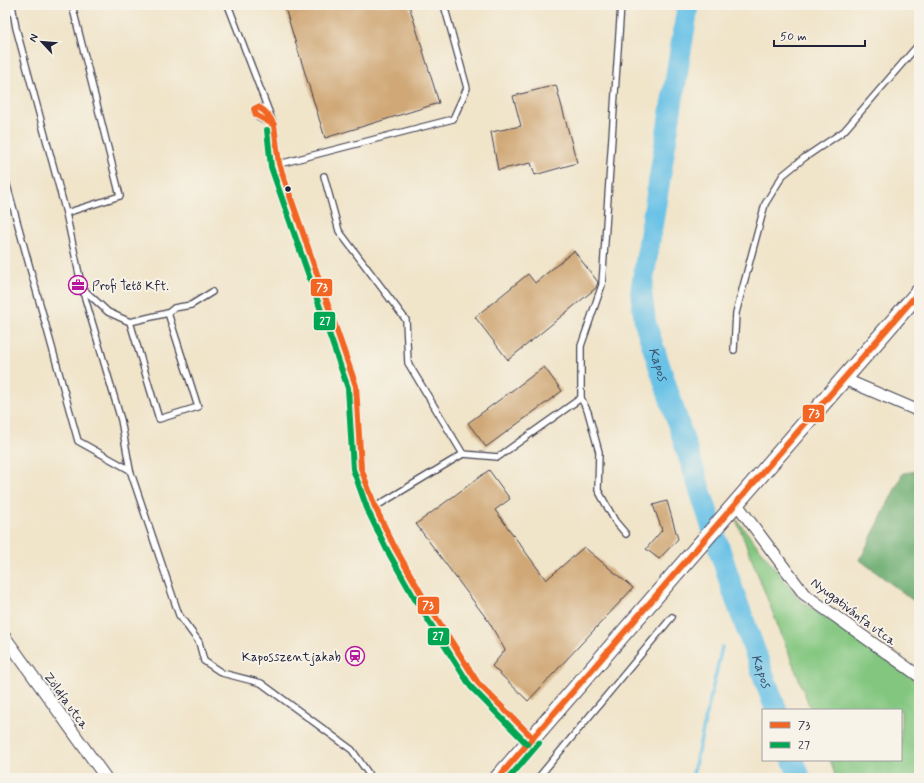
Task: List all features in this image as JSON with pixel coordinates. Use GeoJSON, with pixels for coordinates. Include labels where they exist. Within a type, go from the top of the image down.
{"type":"FeatureCollection","features":[{"type":"Feature","properties":{"kind":"street"},"geometry":{"type":"LineString","coordinates":[[498,778],[919,292]]}},
{"type":"Feature","properties":{"kind":"street"},"geometry":{"type":"LineString","coordinates":[[844,379],[919,411]]}},
{"type":"Feature","properties":{"kind":"street","name":"Nyugativánfa utca"},"geometry":{"type":"LineString","coordinates":[[732,509],[804,594],[919,676]]}},
{"type":"Feature","properties":{"kind":"street","name":"Zöldfa utca"},"geometry":{"type":"LineString","coordinates":[[6,642],[106,778]]}},
{"type":"Feature","properties":{"kind":"lane"},"geometry":{"type":"LineString","coordinates":[[12,5],[16,28],[66,213],[82,288],[121,420],[130,470],[179,615],[199,642],[204,662],[222,673],[261,683],[352,750],[370,778]]}},
{"type":"Feature","properties":{"kind":"lane"},"geometry":{"type":"LineString","coordinates":[[66,213],[120,196],[72,5]]}},
{"type":"Feature","properties":{"kind":"lane"},"geometry":{"type":"LineString","coordinates":[[228,5],[274,125],[279,164],[356,386],[361,468],[375,507],[394,546],[423,597],[478,683],[533,738]]}},
{"type":"Feature","properties":{"kind":"lane"},"geometry":{"type":"LineString","coordinates":[[279,164],[453,118],[467,88],[444,5]]}},
{"type":"Feature","properties":{"kind":"lane"},"geometry":{"type":"LineString","coordinates":[[621,5],[602,285],[581,346],[581,398],[588,412],[599,452],[598,490],[615,521],[626,534]]}},
{"type":"Feature","properties":{"kind":"lane"},"geometry":{"type":"LineString","coordinates":[[734,350],[736,314],[765,204],[784,175],[804,158],[844,131],[919,44]]}},
{"type":"Feature","properties":{"kind":"lane"},"geometry":{"type":"LineString","coordinates":[[270,115],[265,109],[258,107],[254,109],[254,113],[257,117],[274,125]]}},
{"type":"Feature","properties":{"kind":"lane"},"geometry":{"type":"LineString","coordinates":[[324,176],[339,231],[406,320],[408,363],[463,454]]}},
{"type":"Feature","properties":{"kind":"lane"},"geometry":{"type":"LineString","coordinates":[[5,178],[78,441],[130,470]]}},
{"type":"Feature","properties":{"kind":"lane"},"geometry":{"type":"LineString","coordinates":[[82,288],[108,312],[130,322],[168,313],[174,308],[191,305],[212,292]]}},
{"type":"Feature","properties":{"kind":"lane"},"geometry":{"type":"LineString","coordinates":[[130,322],[159,419],[198,408],[168,313]]}},
{"type":"Feature","properties":{"kind":"lane"},"geometry":{"type":"LineString","coordinates":[[375,507],[463,454],[498,457],[581,398]]}},
{"type":"Feature","properties":{"kind":"lane"},"geometry":{"type":"LineString","coordinates":[[538,778],[672,617]]}},
{"type":"Feature","properties":{"kind":"green space"},"geometry":{"type":"Polygon","coordinates":[[[919,471],[919,605],[860,560],[903,473],[919,471]]]}},
{"type":"Feature","properties":{"kind":"green space"},"geometry":{"type":"Polygon","coordinates":[[[736,519],[800,600],[919,683],[919,778],[836,778],[830,761],[902,761],[902,709],[811,709],[736,519]]]}},
{"type":"Feature","properties":{"kind":"building"},"geometry":{"type":"Polygon","coordinates":[[[284,5],[409,5],[439,103],[325,138],[284,5]]]}},
{"type":"Feature","properties":{"kind":"building"},"geometry":{"type":"Polygon","coordinates":[[[556,85],[577,163],[535,175],[531,163],[498,170],[491,132],[521,126],[513,96],[556,85]]]}},
{"type":"Feature","properties":{"kind":"building"},"geometry":{"type":"Polygon","coordinates":[[[574,251],[598,282],[596,288],[508,360],[475,317],[528,274],[535,283],[574,251]]]}},
{"type":"Feature","properties":{"kind":"building"},"geometry":{"type":"Polygon","coordinates":[[[544,367],[562,391],[486,447],[468,423],[544,367]]]}},
{"type":"Feature","properties":{"kind":"building"},"geometry":{"type":"Polygon","coordinates":[[[489,470],[510,499],[495,510],[546,580],[584,547],[633,588],[528,701],[492,666],[505,650],[489,622],[416,524],[489,470]]]}},
{"type":"Feature","properties":{"kind":"building"},"geometry":{"type":"Polygon","coordinates":[[[667,501],[678,539],[659,559],[646,549],[662,530],[653,505],[667,501]]]}},
{"type":"Feature","properties":{"kind":"waterway","name":"Kapos"},"geometry":{"type":"LineString","coordinates":[[688,5],[641,292],[645,322],[733,591],[776,709]]}},
{"type":"Feature","properties":{"kind":"waterway"},"geometry":{"type":"LineString","coordinates":[[692,778],[722,647]]}},
{"type":"Feature","properties":{"kind":"waterway","name":"Kapos"},"geometry":{"type":"LineString","coordinates":[[793,761],[800,778]]}},
{"type":"Feature","properties":{"kind":"transit line","name":"73"},"geometry":{"type":"LineString","coordinates":[[258,107],[268,114],[274,125],[256,115],[254,109],[258,107]]}},
{"type":"Feature","properties":{"kind":"transit line","name":"73"},"geometry":{"type":"LineString","coordinates":[[274,125],[279,164],[356,386],[361,468],[375,507],[394,546],[423,597],[478,683],[533,738]]}},
{"type":"Feature","properties":{"kind":"transit line","name":"27"},"geometry":{"type":"LineString","coordinates":[[267,130],[271,167],[348,388],[353,469],[368,511],[387,550],[416,601],[471,687],[527,744]]}},
{"type":"Feature","properties":{"kind":"transit line","name":"73"},"geometry":{"type":"LineString","coordinates":[[498,778],[919,292]]}},
{"type":"Feature","properties":{"kind":"transit line","name":"27"},"geometry":{"type":"LineString","coordinates":[[509,778],[539,743]]}},
{"type":"Feature","properties":{"kind":"place","name":"Profi Tető Kft."},"geometry":{"type":"Point","coordinates":[78,285]}},
{"type":"Feature","properties":{"kind":"place","name":"Kaposszentjakab"},"geometry":{"type":"Point","coordinates":[355,656]}}]}
